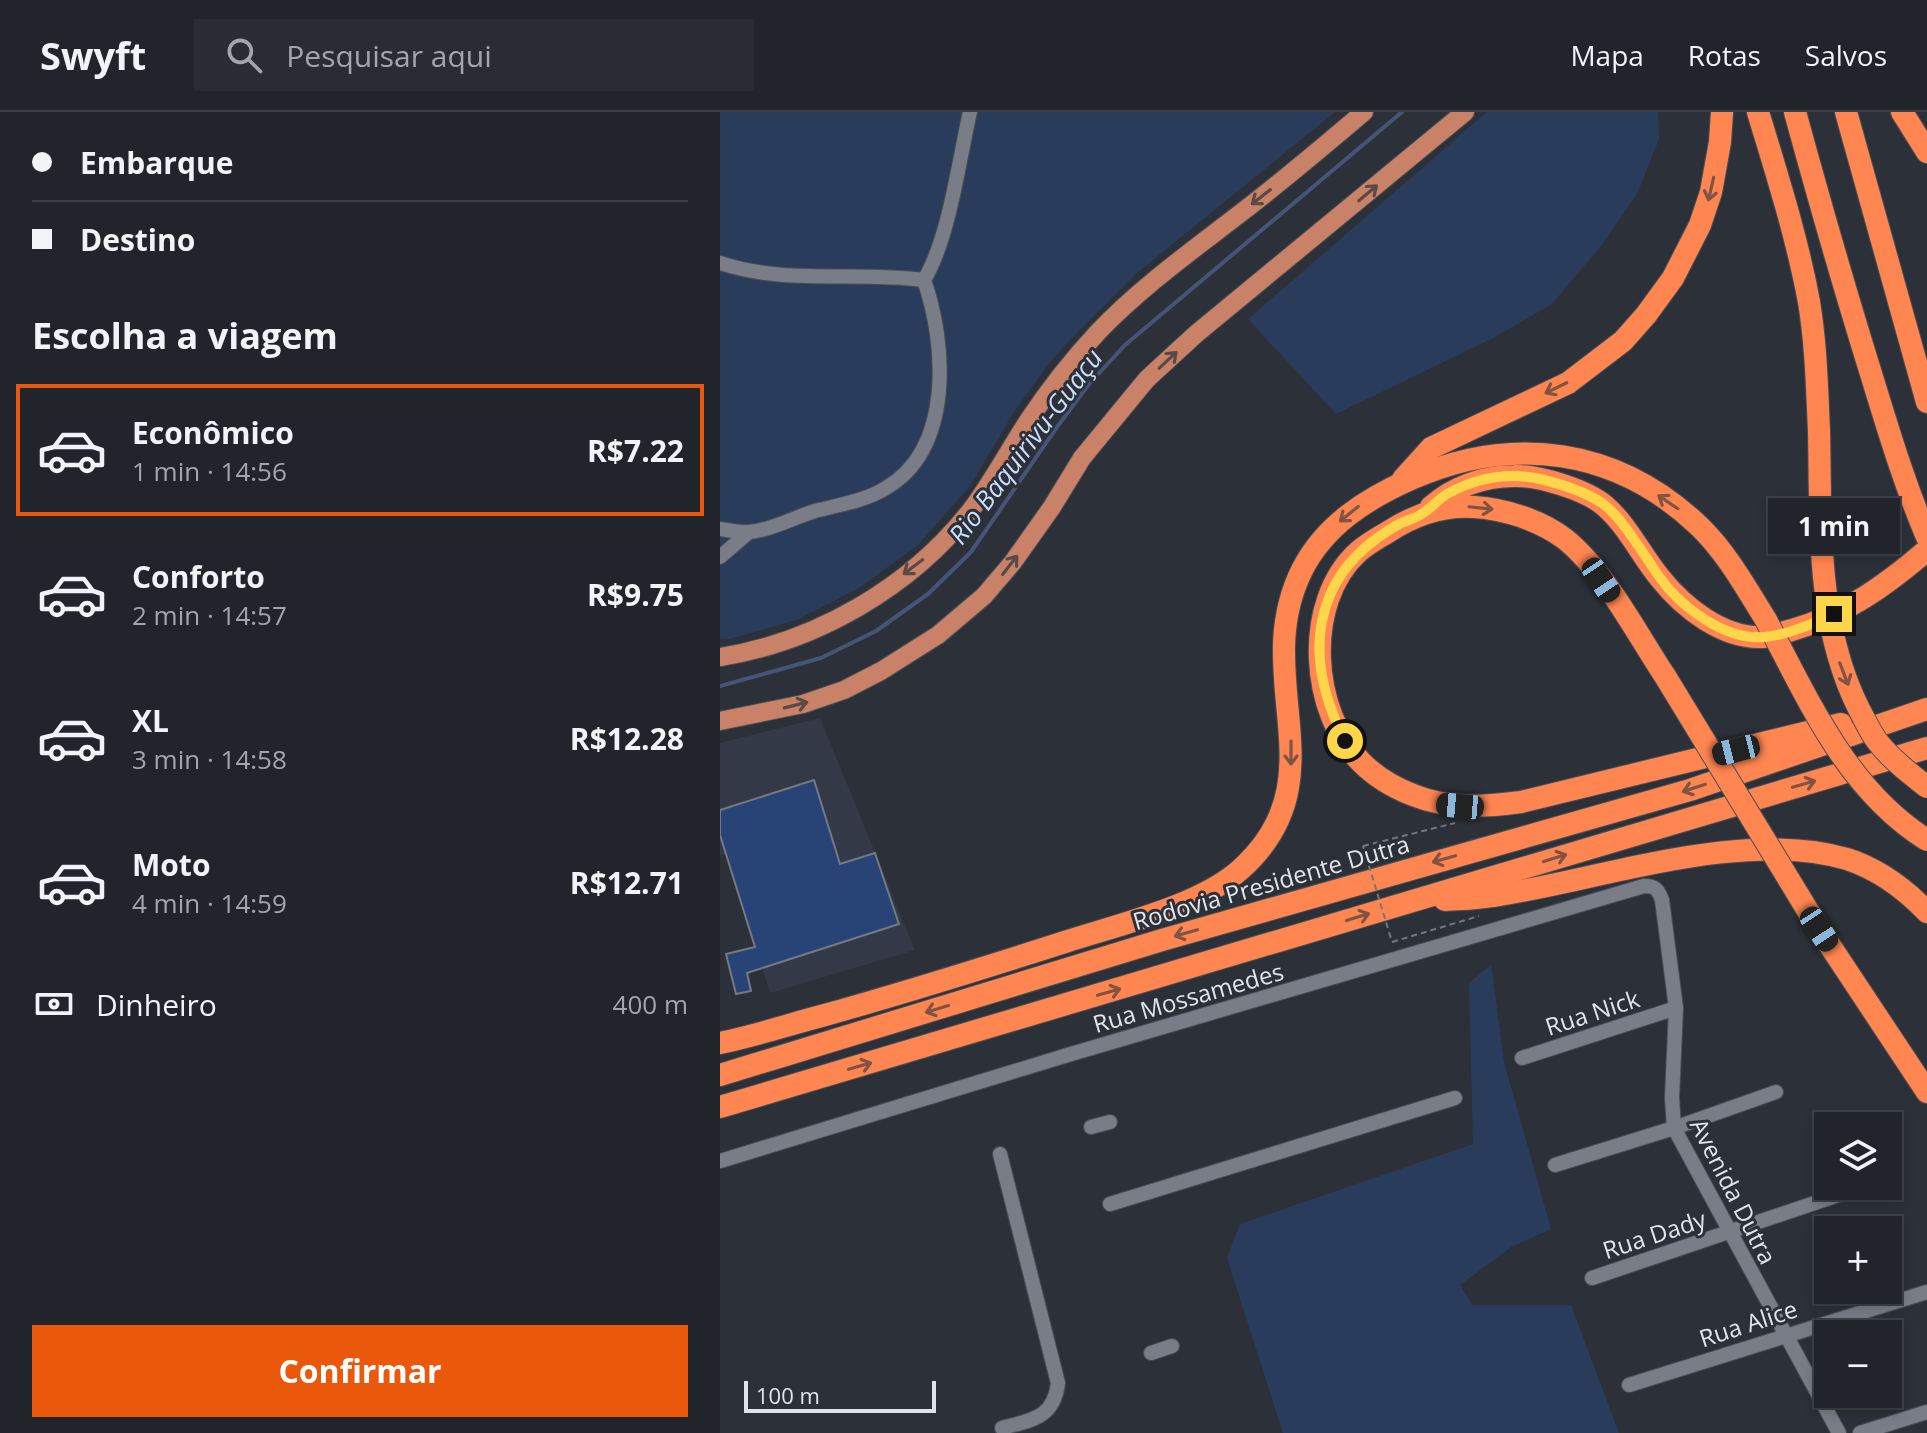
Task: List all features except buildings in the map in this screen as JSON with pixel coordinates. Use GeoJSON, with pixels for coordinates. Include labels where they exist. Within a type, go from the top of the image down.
{"type":"FeatureCollection","features":[{"type":"Feature","properties":{"kind":"highway"},"geometry":{"type":"LineString","coordinates":[[1397,485],[1431,448],[1568,383],[1623,341],[1646,315],[1673,278],[1700,225],[1713,179],[1722,112]]}},
{"type":"Feature","properties":{"kind":"highway"},"geometry":{"type":"LineString","coordinates":[[1758,112],[1784,197],[1809,303],[1817,377],[1821,524],[1829,623],[1842,671],[1874,738],[1927,787]]}},
{"type":"Feature","properties":{"kind":"highway"},"geometry":{"type":"LineString","coordinates":[[1795,112],[1879,400],[1927,537]]}},
{"type":"Feature","properties":{"kind":"highway"},"geometry":{"type":"LineString","coordinates":[[1846,112],[1924,393]]}},
{"type":"Feature","properties":{"kind":"highway"},"geometry":{"type":"LineString","coordinates":[[1902,112],[1927,152]]}},
{"type":"Feature","properties":{"kind":"highway"},"geometry":{"type":"LineString","coordinates":[[720,1043],[941,982],[1196,897],[1238,872],[1259,851],[1277,825],[1289,794],[1292,747],[1282,656],[1292,593],[1303,568],[1323,538],[1351,511],[1429,471],[1497,454],[1533,452],[1605,466],[1634,479],[1675,505],[1701,528],[1724,556],[1766,620],[1823,727],[1857,778],[1891,813],[1927,840]]}},
{"type":"Feature","properties":{"kind":"highway"},"geometry":{"type":"LineString","coordinates":[[1425,513],[1444,495],[1494,476],[1524,475],[1562,485],[1604,504],[1635,541],[1660,579],[1683,602],[1710,622],[1741,635],[1764,637],[1813,624],[1854,605],[1889,583],[1927,550]]}},
{"type":"Feature","properties":{"kind":"highway"},"geometry":{"type":"LineString","coordinates":[[1927,706],[1521,802],[1481,807],[1438,804],[1382,778],[1361,762],[1345,741],[1322,683],[1319,657],[1321,626],[1328,601],[1357,553],[1401,524],[1425,513],[1457,506],[1488,508],[1514,514],[1562,537],[1579,552],[1601,580],[1665,676],[1757,831],[1927,1092]]}},
{"type":"Feature","properties":{"kind":"highway","name":"Rodovia Presidente Dutra"},"geometry":{"type":"LineString","coordinates":[[720,1075],[1162,940],[1690,790],[1927,706]]}},
{"type":"Feature","properties":{"kind":"highway"},"geometry":{"type":"LineString","coordinates":[[720,1107],[1927,748]]}},
{"type":"Feature","properties":{"kind":"highway"},"geometry":{"type":"LineString","coordinates":[[1400,904],[1492,896],[1685,858],[1789,851],[1847,859],[1873,869],[1927,912]]}},
{"type":"Feature","properties":{"kind":"highway"},"geometry":{"type":"LineString","coordinates":[[720,1119],[755,1110],[785,1088]]}},
{"type":"Feature","properties":{"kind":"main road"},"geometry":{"type":"LineString","coordinates":[[720,657],[779,643],[829,622],[871,599],[923,560],[969,512],[1068,366],[1099,332],[1172,267],[1364,112]]}},
{"type":"Feature","properties":{"kind":"main road"},"geometry":{"type":"LineString","coordinates":[[720,721],[803,704],[844,690],[938,635],[984,596],[1013,562],[1082,458],[1147,379],[1196,334],[1465,112]]}},
{"type":"Feature","properties":{"kind":"street"},"geometry":{"type":"LineString","coordinates":[[720,557],[748,533],[885,489],[914,462],[930,430],[940,382],[938,330],[924,280],[941,242],[970,112]]}},
{"type":"Feature","properties":{"kind":"street"},"geometry":{"type":"LineString","coordinates":[[720,263],[770,274],[870,274],[924,280]]}},
{"type":"Feature","properties":{"kind":"street"},"geometry":{"type":"LineString","coordinates":[[720,529],[748,533]]}},
{"type":"Feature","properties":{"kind":"street","name":"Rua Mossamedes"},"geometry":{"type":"LineString","coordinates":[[720,1161],[1043,1062],[1644,886],[1659,890],[1662,900]]}},
{"type":"Feature","properties":{"kind":"street","name":"Avenida Dutra"},"geometry":{"type":"LineString","coordinates":[[1662,900],[1676,1008],[1672,1098],[1674,1128],[1728,1233],[1839,1433]]}},
{"type":"Feature","properties":{"kind":"street","name":"Rua Nick"},"geometry":{"type":"LineString","coordinates":[[1522,1058],[1676,1008]]}},
{"type":"Feature","properties":{"kind":"street"},"geometry":{"type":"LineString","coordinates":[[1555,1165],[1776,1092]]}},
{"type":"Feature","properties":{"kind":"street"},"geometry":{"type":"LineString","coordinates":[[1110,1204],[1455,1098]]}},
{"type":"Feature","properties":{"kind":"street"},"geometry":{"type":"LineString","coordinates":[[1091,1127],[1110,1122]]}},
{"type":"Feature","properties":{"kind":"street"},"geometry":{"type":"LineString","coordinates":[[1000,1154],[1058,1383],[1056,1397],[1048,1410],[1037,1418],[1002,1428]]}},
{"type":"Feature","properties":{"kind":"street","name":"Rua Dady"},"geometry":{"type":"LineString","coordinates":[[1592,1278],[1824,1200]]}},
{"type":"Feature","properties":{"kind":"street","name":"Rua Alice"},"geometry":{"type":"LineString","coordinates":[[1629,1385],[1927,1292]]}},
{"type":"Feature","properties":{"kind":"street"},"geometry":{"type":"LineString","coordinates":[[1151,1353],[1172,1346]]}},
{"type":"Feature","properties":{"kind":"street"},"geometry":{"type":"LineString","coordinates":[[1860,1433],[1927,1412]]}},
{"type":"Feature","properties":{"kind":"path"},"geometry":{"type":"LineString","coordinates":[[1455,823],[1363,846],[1392,942],[1483,915]]}},
{"type":"Feature","properties":{"kind":"shaded area"},"geometry":{"type":"Polygon","coordinates":[[[720,112],[1335,112],[1137,273],[1068,342],[1014,412],[970,486],[918,545],[859,588],[796,620],[730,639],[720,639],[720,112]]]}},
{"type":"Feature","properties":{"kind":"shaded area"},"geometry":{"type":"Polygon","coordinates":[[[1487,112],[1658,112],[1659,139],[1637,194],[1600,247],[1552,304],[1493,338],[1336,414],[1248,319],[1487,112]]]}},
{"type":"Feature","properties":{"kind":"shaded area"},"geometry":{"type":"Polygon","coordinates":[[[820,718],[915,950],[770,993],[726,855],[720,855],[720,743],[820,718]]]}},
{"type":"Feature","properties":{"kind":"shaded area"},"geometry":{"type":"Polygon","coordinates":[[[1491,964],[1504,1062],[1551,1229],[1511,1247],[1460,1285],[1472,1305],[1571,1305],[1619,1433],[1283,1433],[1227,1258],[1240,1224],[1473,1144],[1469,983],[1491,964]]]}},
{"type":"Feature","properties":{"kind":"waterway","name":"Rio Baquirivu-Guaçu"},"geometry":{"type":"LineString","coordinates":[[720,686],[821,658],[876,631],[928,594],[971,552],[1057,427],[1089,384],[1125,345],[1402,112]]}},
{"type":"Feature","properties":{"kind":"route"},"geometry":{"type":"LineString","coordinates":[[1345,741],[1322,683],[1319,657],[1321,626],[1335,584],[1357,553],[1374,541],[1425,513],[1444,495],[1494,476],[1524,475],[1562,485],[1604,504],[1635,541],[1660,579],[1683,602],[1710,622],[1741,635],[1764,637],[1813,624],[1834,614]]}}]}
